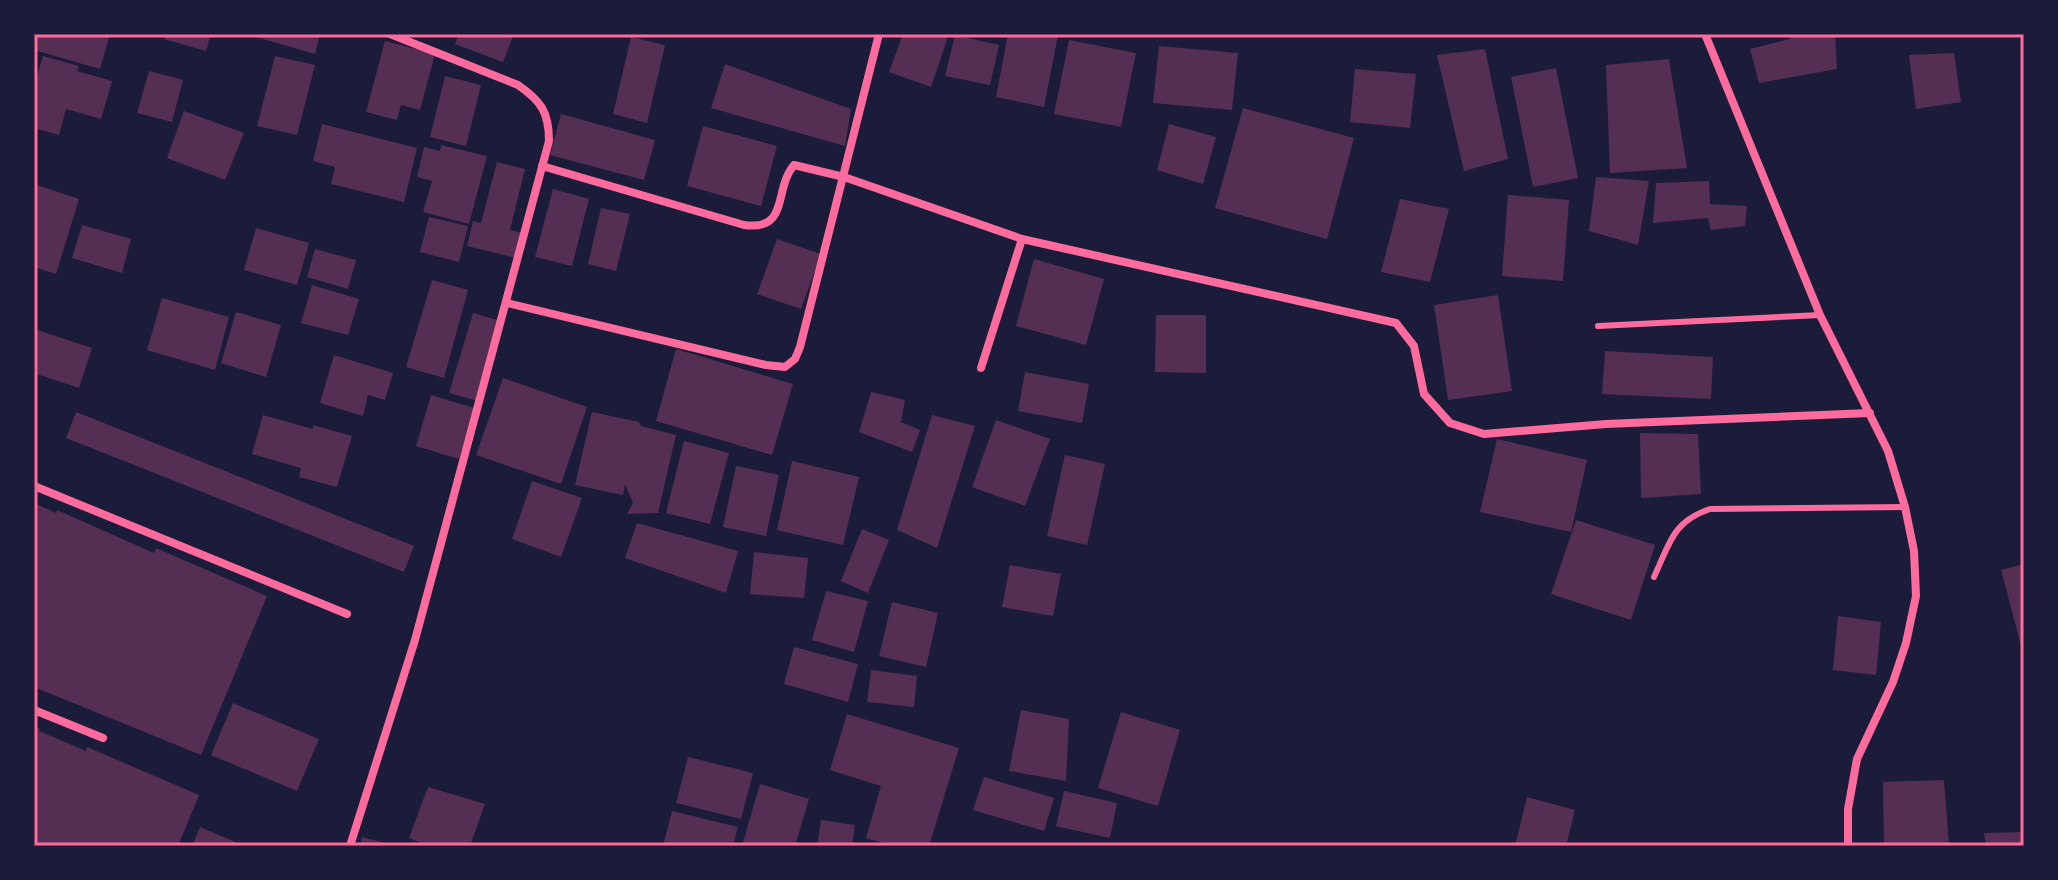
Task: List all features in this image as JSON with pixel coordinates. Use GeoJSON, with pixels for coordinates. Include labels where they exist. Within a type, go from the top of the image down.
{"type":"FeatureCollection","features":[{"type":"Feature","properties":{"kind":"street"},"geometry":{"type":"LineString","coordinates":[[350,846],[415,640],[549,141],[546,114],[536,97],[518,85],[390,34]]}},
{"type":"Feature","properties":{"kind":"street"},"geometry":{"type":"LineString","coordinates":[[507,303],[785,367],[795,359],[800,347],[879,34]]}},
{"type":"Feature","properties":{"kind":"street"},"geometry":{"type":"LineString","coordinates":[[1705,34],[1820,315],[1888,451],[1914,551],[1916,596],[1906,643],[1893,682],[1857,759],[1848,809],[1848,846]]}},
{"type":"Feature","properties":{"kind":"street"},"geometry":{"type":"LineString","coordinates":[[542,166],[758,227],[774,218],[794,165],[844,177],[1022,239],[1396,323],[1414,346],[1424,394],[1450,423],[1484,434],[1606,424],[1870,413]]}},
{"type":"Feature","properties":{"kind":"street"},"geometry":{"type":"LineString","coordinates":[[981,368],[1022,239]]}},
{"type":"Feature","properties":{"kind":"street"},"geometry":{"type":"LineString","coordinates":[[34,486],[347,614]]}},
{"type":"Feature","properties":{"kind":"street"},"geometry":{"type":"LineString","coordinates":[[34,710],[103,738]]}},
{"type":"Feature","properties":{"kind":"lane"},"geometry":{"type":"LineString","coordinates":[[1598,326],[1820,315]]}},
{"type":"Feature","properties":{"kind":"lane"},"geometry":{"type":"LineString","coordinates":[[1654,577],[1679,525],[1693,515],[1710,509],[1905,507]]}},
{"type":"Feature","properties":{"kind":"building"},"geometry":{"type":"Polygon","coordinates":[[[34,34],[110,34],[100,69],[34,50],[34,34]]]}},
{"type":"Feature","properties":{"kind":"building"},"geometry":{"type":"Polygon","coordinates":[[[166,34],[211,34],[206,51],[164,39],[166,34]]]}},
{"type":"Feature","properties":{"kind":"building"},"geometry":{"type":"Polygon","coordinates":[[[245,34],[320,34],[315,54],[245,34]]]}},
{"type":"Feature","properties":{"kind":"building"},"geometry":{"type":"Polygon","coordinates":[[[459,34],[514,34],[503,62],[455,44],[459,34]]]}},
{"type":"Feature","properties":{"kind":"building"},"geometry":{"type":"Polygon","coordinates":[[[903,34],[949,34],[931,87],[889,72],[903,34]]]}},
{"type":"Feature","properties":{"kind":"building"},"geometry":{"type":"Polygon","coordinates":[[[1008,34],[1058,35],[1044,107],[996,97],[1008,34]]]}},
{"type":"Feature","properties":{"kind":"building"},"geometry":{"type":"Polygon","coordinates":[[[1789,34],[1835,34],[1837,69],[1759,83],[1750,49],[1790,39],[1789,34]]]}},
{"type":"Feature","properties":{"kind":"building"},"geometry":{"type":"Polygon","coordinates":[[[955,35],[999,45],[990,85],[945,76],[955,35]]]}},
{"type":"Feature","properties":{"kind":"building"},"geometry":{"type":"Polygon","coordinates":[[[631,37],[665,45],[647,123],[613,114],[631,37]]]}},
{"type":"Feature","properties":{"kind":"building"},"geometry":{"type":"Polygon","coordinates":[[[1069,40],[1136,53],[1121,127],[1054,114],[1069,40]]]}},
{"type":"Feature","properties":{"kind":"building"},"geometry":{"type":"Polygon","coordinates":[[[385,41],[435,54],[420,110],[401,105],[397,120],[366,112],[385,41]]]}},
{"type":"Feature","properties":{"kind":"building"},"geometry":{"type":"Polygon","coordinates":[[[1159,46],[1238,53],[1232,110],[1153,103],[1159,46]]]}},
{"type":"Feature","properties":{"kind":"building"},"geometry":{"type":"Polygon","coordinates":[[[1485,49],[1508,159],[1464,171],[1437,55],[1485,49]]]}},
{"type":"Feature","properties":{"kind":"building"},"geometry":{"type":"Polygon","coordinates":[[[1954,53],[1961,102],[1916,109],[1909,55],[1954,53]]]}},
{"type":"Feature","properties":{"kind":"building"},"geometry":{"type":"Polygon","coordinates":[[[43,56],[79,66],[77,71],[112,81],[101,119],[66,109],[59,135],[34,128],[34,86],[43,56]]]}},
{"type":"Feature","properties":{"kind":"building"},"geometry":{"type":"Polygon","coordinates":[[[275,56],[315,65],[297,135],[257,126],[275,56]]]}},
{"type":"Feature","properties":{"kind":"building"},"geometry":{"type":"Polygon","coordinates":[[[1669,59],[1687,168],[1610,173],[1606,65],[1669,59]]]}},
{"type":"Feature","properties":{"kind":"building"},"geometry":{"type":"Polygon","coordinates":[[[725,64],[851,109],[845,146],[711,108],[725,64]]]}},
{"type":"Feature","properties":{"kind":"building"},"geometry":{"type":"Polygon","coordinates":[[[1556,68],[1578,178],[1533,187],[1511,77],[1556,68]]]}},
{"type":"Feature","properties":{"kind":"building"},"geometry":{"type":"Polygon","coordinates":[[[1355,69],[1416,74],[1410,128],[1350,122],[1355,69]]]}},
{"type":"Feature","properties":{"kind":"building"},"geometry":{"type":"Polygon","coordinates":[[[149,71],[183,80],[172,122],[137,113],[149,71]]]}},
{"type":"Feature","properties":{"kind":"building"},"geometry":{"type":"Polygon","coordinates":[[[445,76],[481,85],[466,146],[430,137],[445,76]]]}},
{"type":"Feature","properties":{"kind":"building"},"geometry":{"type":"Polygon","coordinates":[[[1243,108],[1354,138],[1327,239],[1215,208],[1243,108]]]}},
{"type":"Feature","properties":{"kind":"building"},"geometry":{"type":"Polygon","coordinates":[[[184,111],[244,133],[225,180],[167,158],[184,111]]]}},
{"type":"Feature","properties":{"kind":"building"},"geometry":{"type":"Polygon","coordinates":[[[561,114],[655,140],[644,180],[550,155],[561,114]]]}},
{"type":"Feature","properties":{"kind":"building"},"geometry":{"type":"Polygon","coordinates":[[[322,124],[417,148],[404,202],[331,184],[335,167],[313,161],[322,124]]]}},
{"type":"Feature","properties":{"kind":"building"},"geometry":{"type":"Polygon","coordinates":[[[1169,124],[1216,137],[1203,184],[1157,170],[1169,124]]]}},
{"type":"Feature","properties":{"kind":"building"},"geometry":{"type":"Polygon","coordinates":[[[703,126],[777,146],[761,206],[687,186],[703,126]]]}},
{"type":"Feature","properties":{"kind":"building"},"geometry":{"type":"Polygon","coordinates":[[[441,145],[487,156],[469,224],[423,212],[432,181],[417,177],[424,147],[440,151],[441,145]]]}},
{"type":"Feature","properties":{"kind":"building"},"geometry":{"type":"Polygon","coordinates":[[[497,162],[525,169],[510,230],[523,233],[516,258],[467,246],[473,221],[481,223],[497,162]]]}},
{"type":"Feature","properties":{"kind":"building"},"geometry":{"type":"Polygon","coordinates":[[[1596,177],[1649,181],[1638,245],[1589,231],[1596,177]]]}},
{"type":"Feature","properties":{"kind":"building"},"geometry":{"type":"Polygon","coordinates":[[[1709,181],[1710,204],[1747,206],[1745,226],[1711,230],[1708,218],[1653,223],[1656,183],[1709,181]]]}},
{"type":"Feature","properties":{"kind":"building"},"geometry":{"type":"Polygon","coordinates":[[[34,184],[79,199],[56,274],[34,267],[34,184]]]}},
{"type":"Feature","properties":{"kind":"building"},"geometry":{"type":"Polygon","coordinates":[[[553,189],[589,199],[572,266],[535,257],[553,189]]]}},
{"type":"Feature","properties":{"kind":"building"},"geometry":{"type":"Polygon","coordinates":[[[1508,195],[1569,200],[1563,281],[1502,276],[1508,195]]]}},
{"type":"Feature","properties":{"kind":"building"},"geometry":{"type":"Polygon","coordinates":[[[1400,199],[1449,209],[1430,282],[1381,272],[1400,199]]]}},
{"type":"Feature","properties":{"kind":"building"},"geometry":{"type":"Polygon","coordinates":[[[601,208],[630,214],[616,271],[588,264],[601,208]]]}},
{"type":"Feature","properties":{"kind":"building"},"geometry":{"type":"Polygon","coordinates":[[[429,217],[468,226],[459,262],[420,252],[429,217]]]}},
{"type":"Feature","properties":{"kind":"building"},"geometry":{"type":"Polygon","coordinates":[[[82,225],[131,239],[122,273],[72,258],[82,225]]]}},
{"type":"Feature","properties":{"kind":"building"},"geometry":{"type":"Polygon","coordinates":[[[256,228],[309,243],[297,285],[244,270],[256,228]]]}},
{"type":"Feature","properties":{"kind":"building"},"geometry":{"type":"Polygon","coordinates":[[[777,239],[821,254],[801,309],[757,294],[777,239]]]}},
{"type":"Feature","properties":{"kind":"building"},"geometry":{"type":"Polygon","coordinates":[[[315,249],[356,260],[348,289],[307,277],[315,249]]]}},
{"type":"Feature","properties":{"kind":"building"},"geometry":{"type":"Polygon","coordinates":[[[1034,259],[1104,279],[1086,345],[1016,326],[1034,259]]]}},
{"type":"Feature","properties":{"kind":"building"},"geometry":{"type":"Polygon","coordinates":[[[432,280],[468,290],[444,378],[406,367],[432,280]]]}},
{"type":"Feature","properties":{"kind":"building"},"geometry":{"type":"Polygon","coordinates":[[[312,285],[359,299],[348,335],[301,323],[312,285]]]}},
{"type":"Feature","properties":{"kind":"building"},"geometry":{"type":"Polygon","coordinates":[[[1498,295],[1512,391],[1448,400],[1434,305],[1498,295]]]}},
{"type":"Feature","properties":{"kind":"building"},"geometry":{"type":"Polygon","coordinates":[[[162,298],[229,317],[215,370],[147,350],[162,298]]]}},
{"type":"Feature","properties":{"kind":"building"},"geometry":{"type":"Polygon","coordinates":[[[236,312],[281,325],[266,377],[221,363],[236,312]]]}},
{"type":"Feature","properties":{"kind":"building"},"geometry":{"type":"Polygon","coordinates":[[[473,313],[501,321],[478,401],[449,393],[473,313]]]}},
{"type":"Feature","properties":{"kind":"building"},"geometry":{"type":"Polygon","coordinates":[[[1156,315],[1206,315],[1206,373],[1155,372],[1156,315]]]}},
{"type":"Feature","properties":{"kind":"building"},"geometry":{"type":"Polygon","coordinates":[[[34,329],[92,348],[79,388],[34,373],[34,329]]]}},
{"type":"Feature","properties":{"kind":"building"},"geometry":{"type":"Polygon","coordinates":[[[676,349],[793,384],[772,455],[656,421],[676,349]]]}},
{"type":"Feature","properties":{"kind":"building"},"geometry":{"type":"Polygon","coordinates":[[[1605,351],[1713,357],[1711,399],[1602,394],[1605,351]]]}},
{"type":"Feature","properties":{"kind":"building"},"geometry":{"type":"Polygon","coordinates":[[[334,355],[393,373],[385,400],[368,395],[363,416],[320,403],[334,355]]]}},
{"type":"Feature","properties":{"kind":"building"},"geometry":{"type":"Polygon","coordinates":[[[1025,372],[1089,384],[1082,423],[1018,411],[1025,372]]]}},
{"type":"Feature","properties":{"kind":"building"},"geometry":{"type":"Polygon","coordinates":[[[503,378],[587,407],[561,484],[476,455],[503,378]]]}},
{"type":"Feature","properties":{"kind":"building"},"geometry":{"type":"Polygon","coordinates":[[[871,392],[905,400],[901,422],[920,430],[912,452],[859,432],[871,392]]]}},
{"type":"Feature","properties":{"kind":"building"},"geometry":{"type":"Polygon","coordinates":[[[431,395],[474,408],[459,459],[416,446],[431,395]]]}},
{"type":"Feature","properties":{"kind":"building"},"geometry":{"type":"Polygon","coordinates":[[[76,412],[414,546],[404,572],[66,438],[76,412]]]}},
{"type":"Feature","properties":{"kind":"building"},"geometry":{"type":"Polygon","coordinates":[[[592,412],[639,422],[641,426],[676,435],[658,513],[627,514],[633,503],[625,484],[623,495],[575,485],[592,412]]]}},
{"type":"Feature","properties":{"kind":"building"},"geometry":{"type":"Polygon","coordinates":[[[263,415],[352,436],[337,487],[299,477],[301,468],[252,454],[263,415]]]}},
{"type":"Feature","properties":{"kind":"building"},"geometry":{"type":"Polygon","coordinates":[[[932,415],[975,426],[937,548],[897,530],[932,415]]]}},
{"type":"Feature","properties":{"kind":"building"},"geometry":{"type":"Polygon","coordinates":[[[996,420],[1050,439],[1025,506],[972,487],[996,420]]]}},
{"type":"Feature","properties":{"kind":"building"},"geometry":{"type":"Polygon","coordinates":[[[1640,433],[1698,434],[1701,494],[1641,498],[1640,433]]]}},
{"type":"Feature","properties":{"kind":"building"},"geometry":{"type":"Polygon","coordinates":[[[1497,439],[1587,460],[1571,532],[1480,512],[1497,439]]]}},
{"type":"Feature","properties":{"kind":"building"},"geometry":{"type":"Polygon","coordinates":[[[684,441],[729,453],[710,524],[666,513],[684,441]]]}},
{"type":"Feature","properties":{"kind":"building"},"geometry":{"type":"Polygon","coordinates":[[[1065,455],[1105,464],[1087,545],[1047,536],[1065,455]]]}},
{"type":"Feature","properties":{"kind":"building"},"geometry":{"type":"Polygon","coordinates":[[[792,461],[859,477],[843,545],[777,530],[792,461]]]}},
{"type":"Feature","properties":{"kind":"building"},"geometry":{"type":"Polygon","coordinates":[[[736,466],[779,475],[766,536],[723,527],[736,466]]]}},
{"type":"Feature","properties":{"kind":"building"},"geometry":{"type":"Polygon","coordinates":[[[532,481],[582,498],[561,557],[512,539],[532,481]]]}},
{"type":"Feature","properties":{"kind":"building"},"geometry":{"type":"Polygon","coordinates":[[[34,503],[154,553],[156,548],[267,596],[201,755],[34,687],[34,503]]]}},
{"type":"Feature","properties":{"kind":"building"},"geometry":{"type":"Polygon","coordinates":[[[1576,520],[1655,545],[1631,620],[1551,594],[1576,520]]]}},
{"type":"Feature","properties":{"kind":"building"},"geometry":{"type":"Polygon","coordinates":[[[637,523],[738,551],[726,593],[625,558],[637,523]]]}},
{"type":"Feature","properties":{"kind":"building"},"geometry":{"type":"Polygon","coordinates":[[[862,529],[889,540],[868,593],[841,581],[862,529]]]}},
{"type":"Feature","properties":{"kind":"building"},"geometry":{"type":"Polygon","coordinates":[[[754,552],[808,558],[804,598],[750,594],[754,552]]]}},
{"type":"Feature","properties":{"kind":"building"},"geometry":{"type":"Polygon","coordinates":[[[2024,564],[2024,652],[2023,653],[2001,570],[2024,564]]]}},
{"type":"Feature","properties":{"kind":"building"},"geometry":{"type":"Polygon","coordinates":[[[1010,565],[1061,574],[1053,616],[1002,607],[1010,565]]]}},
{"type":"Feature","properties":{"kind":"building"},"geometry":{"type":"Polygon","coordinates":[[[826,591],[868,601],[854,652],[812,640],[826,591]]]}},
{"type":"Feature","properties":{"kind":"building"},"geometry":{"type":"Polygon","coordinates":[[[892,602],[938,613],[926,667],[879,656],[892,602]]]}},
{"type":"Feature","properties":{"kind":"building"},"geometry":{"type":"Polygon","coordinates":[[[1838,616],[1881,622],[1876,675],[1833,670],[1838,616]]]}},
{"type":"Feature","properties":{"kind":"building"},"geometry":{"type":"Polygon","coordinates":[[[794,647],[858,664],[848,702],[784,684],[794,647]]]}},
{"type":"Feature","properties":{"kind":"building"},"geometry":{"type":"Polygon","coordinates":[[[871,670],[917,676],[914,707],[867,702],[871,670]]]}},
{"type":"Feature","properties":{"kind":"building"},"geometry":{"type":"Polygon","coordinates":[[[233,703],[319,739],[297,791],[211,755],[233,703]]]}},
{"type":"Feature","properties":{"kind":"building"},"geometry":{"type":"Polygon","coordinates":[[[1021,710],[1069,719],[1066,781],[1009,771],[1021,710]]]}},
{"type":"Feature","properties":{"kind":"building"},"geometry":{"type":"Polygon","coordinates":[[[1121,712],[1180,730],[1158,806],[1098,788],[1121,712]]]}},
{"type":"Feature","properties":{"kind":"building"},"geometry":{"type":"Polygon","coordinates":[[[847,714],[959,748],[929,846],[893,846],[866,838],[881,786],[830,770],[847,714]]]}},
{"type":"Feature","properties":{"kind":"building"},"geometry":{"type":"Polygon","coordinates":[[[34,727],[199,795],[178,846],[34,846],[34,727]]]}},
{"type":"Feature","properties":{"kind":"building"},"geometry":{"type":"Polygon","coordinates":[[[688,757],[753,773],[741,819],[676,803],[688,757]]]}},
{"type":"Feature","properties":{"kind":"building"},"geometry":{"type":"Polygon","coordinates":[[[984,777],[1054,798],[1044,831],[973,810],[984,777]]]}},
{"type":"Feature","properties":{"kind":"building"},"geometry":{"type":"Polygon","coordinates":[[[1944,780],[1949,845],[1884,846],[1883,782],[1944,780]]]}},
{"type":"Feature","properties":{"kind":"building"},"geometry":{"type":"Polygon","coordinates":[[[760,784],[809,799],[795,846],[742,846],[760,784]]]}},
{"type":"Feature","properties":{"kind":"building"},"geometry":{"type":"Polygon","coordinates":[[[428,787],[485,804],[470,846],[428,846],[409,838],[428,787]]]}},
{"type":"Feature","properties":{"kind":"building"},"geometry":{"type":"Polygon","coordinates":[[[1064,791],[1117,803],[1110,838],[1056,826],[1064,791]]]}},
{"type":"Feature","properties":{"kind":"building"},"geometry":{"type":"Polygon","coordinates":[[[1527,797],[1575,810],[1566,846],[1515,846],[1527,797]]]}},
{"type":"Feature","properties":{"kind":"building"},"geometry":{"type":"Polygon","coordinates":[[[672,811],[738,827],[733,846],[663,846],[672,811]]]}},
{"type":"Feature","properties":{"kind":"building"},"geometry":{"type":"Polygon","coordinates":[[[821,820],[855,825],[852,846],[817,846],[821,820]]]}},
{"type":"Feature","properties":{"kind":"building"},"geometry":{"type":"Polygon","coordinates":[[[200,827],[245,846],[192,846],[200,827]]]}},
{"type":"Feature","properties":{"kind":"building"},"geometry":{"type":"Polygon","coordinates":[[[2024,832],[2024,846],[1986,846],[1984,833],[2024,832]]]}},
{"type":"Feature","properties":{"kind":"building"},"geometry":{"type":"Polygon","coordinates":[[[362,837],[393,845],[393,846],[360,846],[362,837]]]}}]}
